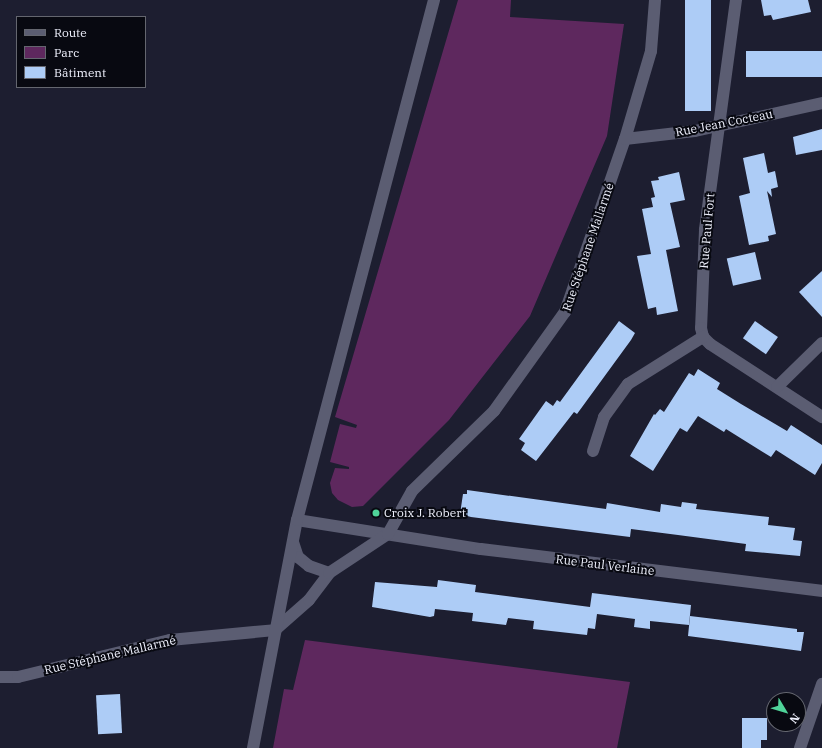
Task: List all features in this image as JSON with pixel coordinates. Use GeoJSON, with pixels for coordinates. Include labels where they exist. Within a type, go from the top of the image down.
{"type":"FeatureCollection","features":[{"type":"Feature","properties":{"kind":"street"},"geometry":{"type":"LineString","coordinates":[[253,748],[297,520],[434,0]]}},
{"type":"Feature","properties":{"kind":"street","name":"Rue Stéphane Mallarmé"},"geometry":{"type":"LineString","coordinates":[[0,677],[18,677],[170,640],[275,630],[309,600],[329,573],[388,534],[412,492],[494,411],[565,312],[625,140],[651,51],[656,0]]}},
{"type":"Feature","properties":{"kind":"street","name":"Rue Paul Fort"},"geometry":{"type":"LineString","coordinates":[[703,337],[701,316],[705,230],[736,0]]}},
{"type":"Feature","properties":{"kind":"street","name":"Rue Jean Cocteau"},"geometry":{"type":"LineString","coordinates":[[625,140],[695,131],[822,103]]}},
{"type":"Feature","properties":{"kind":"street"},"geometry":{"type":"LineString","coordinates":[[593,451],[604,417],[628,384],[703,337],[710,344],[822,417]]}},
{"type":"Feature","properties":{"kind":"street"},"geometry":{"type":"LineString","coordinates":[[777,388],[822,343]]}},
{"type":"Feature","properties":{"kind":"street","name":"Rue Paul Verlaine"},"geometry":{"type":"LineString","coordinates":[[297,520],[518,554],[822,591]]}},
{"type":"Feature","properties":{"kind":"street"},"geometry":{"type":"LineString","coordinates":[[293,541],[298,557],[309,566],[329,573]]}},
{"type":"Feature","properties":{"kind":"street"},"geometry":{"type":"LineString","coordinates":[[800,748],[822,684]]}},
{"type":"Feature","properties":{"kind":"green space"},"geometry":{"type":"Polygon","coordinates":[[[458,0],[511,0],[510,17],[624,24],[607,136],[530,316],[449,420],[363,506],[352,507],[338,500],[332,493],[330,483],[335,468],[349,469],[349,467],[330,462],[340,424],[356,428],[357,425],[335,417],[458,0]]]}},
{"type":"Feature","properties":{"kind":"green space"},"geometry":{"type":"Polygon","coordinates":[[[305,640],[630,682],[617,748],[273,748],[284,689],[293,690],[305,640]]]}},
{"type":"Feature","properties":{"kind":"building"},"geometry":{"type":"Polygon","coordinates":[[[685,0],[711,0],[711,111],[685,111],[685,0]]]}},
{"type":"Feature","properties":{"kind":"building"},"geometry":{"type":"Polygon","coordinates":[[[761,0],[808,0],[811,12],[773,20],[771,15],[764,16],[761,0]]]}},
{"type":"Feature","properties":{"kind":"building"},"geometry":{"type":"Polygon","coordinates":[[[746,51],[822,51],[822,77],[746,77],[746,51]]]}},
{"type":"Feature","properties":{"kind":"building"},"geometry":{"type":"Polygon","coordinates":[[[822,129],[822,150],[796,155],[793,137],[822,129]]]}},
{"type":"Feature","properties":{"kind":"building"},"geometry":{"type":"Polygon","coordinates":[[[764,153],[768,173],[775,171],[778,187],[771,189],[772,197],[767,191],[776,234],[768,236],[769,241],[749,245],[739,196],[750,193],[743,158],[764,153]]]}},
{"type":"Feature","properties":{"kind":"building"},"geometry":{"type":"Polygon","coordinates":[[[679,172],[685,200],[670,203],[680,247],[666,250],[678,311],[657,315],[656,307],[648,309],[637,256],[651,254],[642,209],[653,207],[651,198],[655,197],[651,181],[659,180],[658,177],[679,172]]]}},
{"type":"Feature","properties":{"kind":"building"},"geometry":{"type":"Polygon","coordinates":[[[755,252],[761,279],[733,286],[727,259],[755,252]]]}},
{"type":"Feature","properties":{"kind":"building"},"geometry":{"type":"Polygon","coordinates":[[[822,271],[822,317],[799,292],[822,271]]]}},
{"type":"Feature","properties":{"kind":"building"},"geometry":{"type":"Polygon","coordinates":[[[619,321],[635,333],[631,340],[577,414],[574,412],[536,461],[521,450],[525,443],[519,439],[546,401],[553,406],[557,400],[560,402],[619,321]]]}},
{"type":"Feature","properties":{"kind":"building"},"geometry":{"type":"Polygon","coordinates":[[[755,321],[778,337],[766,354],[743,338],[755,321]]]}},
{"type":"Feature","properties":{"kind":"building"},"geometry":{"type":"Polygon","coordinates":[[[698,369],[720,383],[717,389],[741,404],[787,431],[791,425],[822,445],[822,463],[815,475],[776,450],[771,457],[726,429],[724,432],[698,416],[687,432],[680,428],[653,471],[630,456],[654,414],[655,415],[660,409],[664,412],[689,373],[694,376],[698,369]]]}},
{"type":"Feature","properties":{"kind":"building"},"geometry":{"type":"Polygon","coordinates":[[[467,490],[606,509],[607,503],[660,512],[661,504],[681,507],[682,502],[697,504],[696,509],[769,517],[768,525],[795,528],[793,540],[802,541],[800,556],[745,551],[746,544],[631,529],[630,537],[471,517],[460,514],[463,494],[467,494],[467,490]]]}},
{"type":"Feature","properties":{"kind":"building"},"geometry":{"type":"Polygon","coordinates":[[[438,580],[476,585],[475,592],[590,607],[592,593],[691,605],[689,625],[650,621],[650,629],[634,627],[635,619],[597,614],[595,629],[588,628],[587,635],[533,629],[534,621],[508,618],[506,625],[472,621],[473,613],[435,609],[434,616],[430,617],[372,607],[375,582],[437,587],[438,580]]]}},
{"type":"Feature","properties":{"kind":"building"},"geometry":{"type":"Polygon","coordinates":[[[690,616],[797,629],[797,632],[804,632],[801,651],[688,636],[690,616]]]}},
{"type":"Feature","properties":{"kind":"building"},"geometry":{"type":"Polygon","coordinates":[[[120,694],[122,733],[98,734],[96,695],[120,694]]]}},
{"type":"Feature","properties":{"kind":"building"},"geometry":{"type":"Polygon","coordinates":[[[742,718],[766,718],[767,740],[761,740],[761,748],[742,748],[742,718]]]}},
{"type":"Feature","properties":{"kind":"place","name":"Croix J. Robert"},"geometry":{"type":"Point","coordinates":[376,513]}}]}
